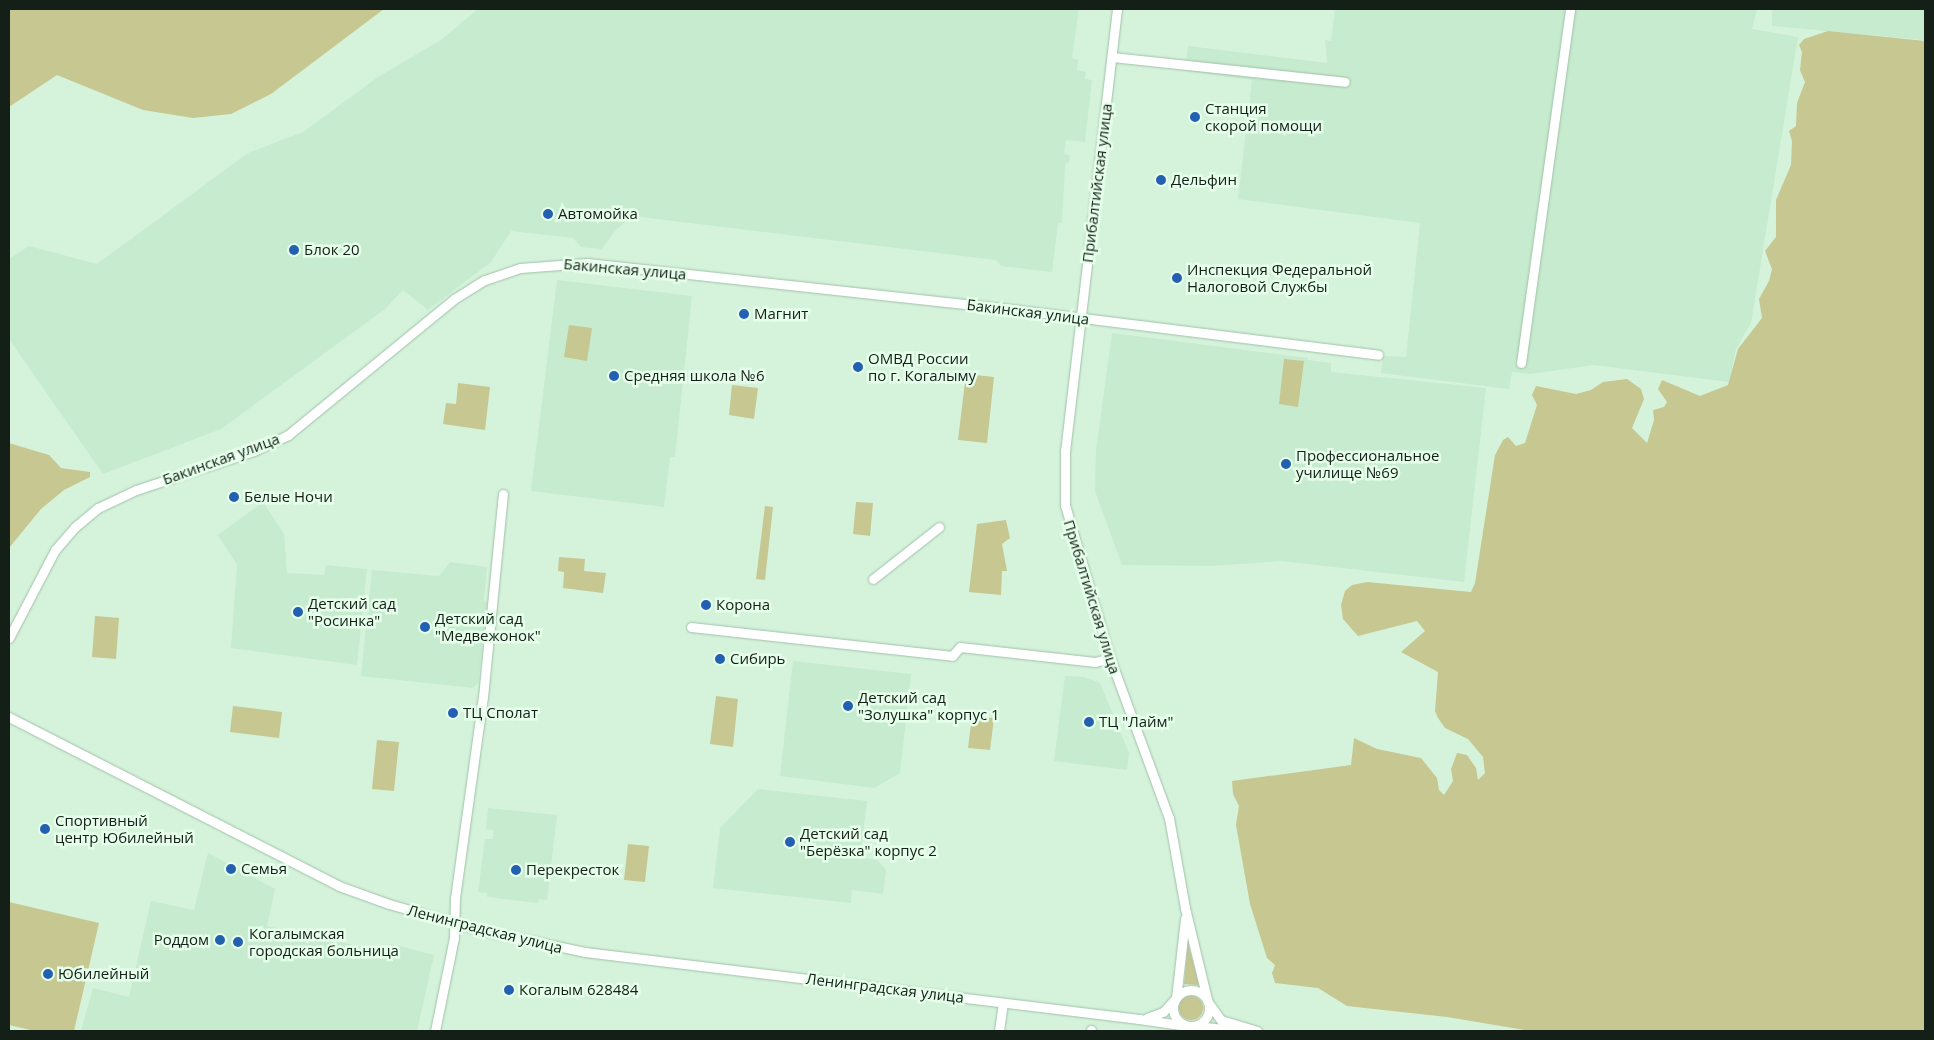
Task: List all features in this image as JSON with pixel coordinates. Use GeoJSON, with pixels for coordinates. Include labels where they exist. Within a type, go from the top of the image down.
{"type":"FeatureCollection","features":[{"type":"Feature","properties":{"kind":"street","name":"Прибалтийская улица"},"geometry":{"type":"LineString","coordinates":[[1117,9],[1064,472],[1065,506],[1110,658],[1169,818],[1187,929],[1208,1001]]}},
{"type":"Feature","properties":{"kind":"street"},"geometry":{"type":"LineString","coordinates":[[1521,363],[1570,9]]}},
{"type":"Feature","properties":{"kind":"street"},"geometry":{"type":"LineString","coordinates":[[1112,56],[1345,82]]}},
{"type":"Feature","properties":{"kind":"street","name":"Бакинская улица"},"geometry":{"type":"LineString","coordinates":[[9,638],[55,550],[75,527],[98,508],[136,490],[282,438],[311,418],[454,299],[507,272],[533,265],[587,263],[1378,354]]}},
{"type":"Feature","properties":{"kind":"street"},"geometry":{"type":"LineString","coordinates":[[435,1031],[452,952],[455,898],[470,794],[503,494]]}},
{"type":"Feature","properties":{"kind":"street"},"geometry":{"type":"LineString","coordinates":[[873,579],[938,527]]}},
{"type":"Feature","properties":{"kind":"street"},"geometry":{"type":"LineString","coordinates":[[691,627],[952,656],[960,647],[1095,662],[1110,658]]}},
{"type":"Feature","properties":{"kind":"street","name":"Ленинградская улица"},"geometry":{"type":"LineString","coordinates":[[9,718],[339,886],[389,904],[455,923],[585,952],[1003,1003]]}},
{"type":"Feature","properties":{"kind":"street","name":"Прибалтийская улица"},"geometry":{"type":"LineString","coordinates":[[1176,998],[1187,929]]}},
{"type":"Feature","properties":{"kind":"street"},"geometry":{"type":"LineString","coordinates":[[1139,1019],[1163,1012],[1176,998],[1193,990],[1208,1001],[1221,1020],[1258,1031]]}},
{"type":"Feature","properties":{"kind":"street"},"geometry":{"type":"LineString","coordinates":[[1176,998],[1174,1014],[1188,1028]]}},
{"type":"Feature","properties":{"kind":"street"},"geometry":{"type":"LineString","coordinates":[[1188,1028],[1206,1019],[1208,1001]]}},
{"type":"Feature","properties":{"kind":"street"},"geometry":{"type":"LineString","coordinates":[[999,1031],[1003,1003],[1139,1019],[1188,1028],[1248,1031]]}},
{"type":"Feature","properties":{"kind":"shaded area"},"geometry":{"type":"Polygon","coordinates":[[[9,9],[384,9],[271,94],[231,114],[193,118],[143,110],[57,75],[9,107],[9,9]]]}},
{"type":"Feature","properties":{"kind":"shaded area"},"geometry":{"type":"Polygon","coordinates":[[[478,9],[1079,9],[1072,58],[1078,60],[1077,70],[1086,72],[1085,79],[1092,80],[1085,142],[1066,140],[1064,154],[1069,155],[1070,160],[1065,165],[1062,223],[1058,223],[1052,272],[1001,266],[996,260],[632,216],[614,232],[602,249],[581,247],[573,238],[511,231],[491,262],[428,310],[403,290],[385,309],[221,429],[103,474],[9,339],[9,259],[29,246],[97,264],[248,153],[303,132],[378,77],[441,40],[478,9]]]}},
{"type":"Feature","properties":{"kind":"shaded area"},"geometry":{"type":"Polygon","coordinates":[[[1335,9],[1757,9],[1752,29],[1798,37],[1751,323],[1736,349],[1729,382],[1594,365],[1530,374],[1512,372],[1509,389],[1381,373],[1383,356],[1406,357],[1420,223],[1238,199],[1252,80],[1185,71],[1188,46],[1327,63],[1325,40],[1331,41],[1335,9]]]}},
{"type":"Feature","properties":{"kind":"shaded area"},"geometry":{"type":"Polygon","coordinates":[[[1772,9],[1925,9],[1925,40],[1772,26],[1772,9]]]}},
{"type":"Feature","properties":{"kind":"shaded area"},"geometry":{"type":"Polygon","coordinates":[[[1828,31],[1925,41],[1925,1031],[1530,1031],[1447,1017],[1347,1006],[1318,988],[1275,983],[1272,973],[1275,965],[1267,958],[1250,904],[1236,825],[1239,806],[1233,794],[1232,781],[1351,765],[1354,738],[1377,749],[1421,758],[1437,778],[1439,790],[1444,795],[1453,781],[1451,769],[1457,753],[1467,755],[1476,768],[1478,780],[1485,773],[1483,757],[1468,739],[1445,728],[1438,718],[1435,711],[1438,672],[1401,652],[1425,631],[1417,621],[1358,636],[1343,619],[1341,605],[1345,591],[1352,585],[1367,582],[1471,592],[1475,583],[1495,455],[1503,440],[1508,437],[1516,446],[1525,443],[1537,405],[1532,395],[1536,386],[1576,394],[1591,390],[1603,382],[1627,379],[1641,389],[1644,399],[1632,428],[1647,443],[1654,420],[1653,410],[1664,407],[1667,402],[1658,389],[1662,380],[1700,396],[1728,385],[1738,349],[1762,318],[1759,299],[1769,281],[1772,269],[1765,251],[1776,237],[1776,200],[1791,165],[1792,141],[1789,131],[1796,126],[1797,103],[1805,82],[1800,70],[1802,52],[1799,45],[1804,39],[1828,31]]]}},
{"type":"Feature","properties":{"kind":"shaded area","name":"Средняя школа №6"},"geometry":{"type":"Polygon","coordinates":[[[557,280],[692,296],[675,457],[670,457],[664,507],[531,491],[557,280]]]}},
{"type":"Feature","properties":{"kind":"shaded area"},"geometry":{"type":"Polygon","coordinates":[[[569,325],[592,328],[587,361],[564,357],[569,325]]]}},
{"type":"Feature","properties":{"kind":"shaded area","name":"Профессиональное училище №69"},"geometry":{"type":"Polygon","coordinates":[[[1112,333],[1308,358],[1308,360],[1331,363],[1331,372],[1486,388],[1464,582],[1281,561],[1211,566],[1122,565],[1095,491],[1096,451],[1112,333]]]}},
{"type":"Feature","properties":{"kind":"shaded area"},"geometry":{"type":"Polygon","coordinates":[[[1284,359],[1304,361],[1298,407],[1279,404],[1284,359]]]}},
{"type":"Feature","properties":{"kind":"shaded area"},"geometry":{"type":"Polygon","coordinates":[[[966,374],[994,377],[987,443],[958,440],[966,374]]]}},
{"type":"Feature","properties":{"kind":"shaded area"},"geometry":{"type":"Polygon","coordinates":[[[458,383],[490,387],[485,430],[443,424],[446,403],[456,404],[458,383]]]}},
{"type":"Feature","properties":{"kind":"shaded area"},"geometry":{"type":"Polygon","coordinates":[[[732,385],[758,388],[754,419],[729,415],[732,385]]]}},
{"type":"Feature","properties":{"kind":"shaded area"},"geometry":{"type":"Polygon","coordinates":[[[9,443],[49,455],[61,468],[90,472],[90,477],[64,490],[41,509],[9,548],[9,443]]]}},
{"type":"Feature","properties":{"kind":"shaded area","name":"Детский сад \"Росинка\""},"geometry":{"type":"Polygon","coordinates":[[[263,502],[284,534],[287,573],[324,575],[326,565],[367,569],[357,665],[231,648],[237,565],[218,535],[263,502]]]}},
{"type":"Feature","properties":{"kind":"shaded area"},"geometry":{"type":"Polygon","coordinates":[[[856,502],[873,503],[870,536],[853,534],[856,502]]]}},
{"type":"Feature","properties":{"kind":"shaded area"},"geometry":{"type":"Polygon","coordinates":[[[765,506],[773,507],[765,580],[756,579],[765,506]]]}},
{"type":"Feature","properties":{"kind":"shaded area"},"geometry":{"type":"Polygon","coordinates":[[[1006,520],[1010,538],[1002,544],[1007,571],[1002,571],[1001,595],[969,592],[977,524],[1006,520]]]}},
{"type":"Feature","properties":{"kind":"shaded area"},"geometry":{"type":"Polygon","coordinates":[[[559,557],[585,559],[584,571],[606,573],[603,593],[563,588],[564,572],[558,571],[559,557]]]}},
{"type":"Feature","properties":{"kind":"shaded area","name":"Детский сад \"Медвежонок\""},"geometry":{"type":"Polygon","coordinates":[[[450,562],[487,567],[484,601],[487,602],[478,683],[473,688],[361,676],[372,570],[439,576],[450,562]]]}},
{"type":"Feature","properties":{"kind":"shaded area"},"geometry":{"type":"Polygon","coordinates":[[[95,616],[119,618],[116,659],[92,657],[95,616]]]}},
{"type":"Feature","properties":{"kind":"shaded area","name":"Детский сад \"Золушка\" корпус 1"},"geometry":{"type":"Polygon","coordinates":[[[793,661],[911,674],[900,773],[874,788],[780,776],[793,661]]]}},
{"type":"Feature","properties":{"kind":"shaded area"},"geometry":{"type":"Polygon","coordinates":[[[1065,676],[1084,677],[1100,683],[1129,753],[1127,770],[1054,761],[1065,676]]]}},
{"type":"Feature","properties":{"kind":"shaded area"},"geometry":{"type":"Polygon","coordinates":[[[716,696],[738,699],[733,747],[710,744],[716,696]]]}},
{"type":"Feature","properties":{"kind":"shaded area"},"geometry":{"type":"Polygon","coordinates":[[[233,706],[282,712],[279,738],[230,732],[233,706]]]}},
{"type":"Feature","properties":{"kind":"shaded area"},"geometry":{"type":"Polygon","coordinates":[[[972,716],[994,718],[990,750],[968,748],[972,716]]]}},
{"type":"Feature","properties":{"kind":"shaded area"},"geometry":{"type":"Polygon","coordinates":[[[377,740],[399,742],[394,791],[372,789],[377,740]]]}},
{"type":"Feature","properties":{"kind":"shaded area","name":"Детский сад \"Берёзка\" корпус 2"},"geometry":{"type":"Polygon","coordinates":[[[758,789],[867,801],[860,856],[878,861],[886,870],[883,894],[852,890],[851,903],[713,888],[720,828],[758,789]]]}},
{"type":"Feature","properties":{"kind":"shaded area","name":"Перекресток"},"geometry":{"type":"Polygon","coordinates":[[[488,808],[557,815],[547,900],[539,899],[538,903],[487,897],[487,893],[478,892],[485,839],[493,839],[494,830],[486,829],[488,808]]]}},
{"type":"Feature","properties":{"kind":"shaded area"},"geometry":{"type":"Polygon","coordinates":[[[628,844],[649,846],[645,882],[624,880],[628,844]]]}},
{"type":"Feature","properties":{"kind":"shaded area","name":"Когалымская городская больница"},"geometry":{"type":"Polygon","coordinates":[[[208,853],[275,889],[267,926],[389,953],[391,944],[434,955],[417,1031],[81,1031],[93,988],[129,997],[151,901],[194,910],[208,853]]]}},
{"type":"Feature","properties":{"kind":"shaded area","name":"Юбилейный"},"geometry":{"type":"Polygon","coordinates":[[[9,902],[99,923],[74,1031],[35,1031],[9,1025],[9,902]]]}},
{"type":"Feature","properties":{"kind":"shaded area"},"geometry":{"type":"Polygon","coordinates":[[[1188,943],[1199,985],[1184,984],[1188,943]]]}},
{"type":"Feature","properties":{"kind":"shaded area"},"geometry":{"type":"Polygon","coordinates":[[[1191,996],[1199,1000],[1203,1008],[1199,1016],[1191,1020],[1183,1016],[1179,1008],[1183,1000],[1191,996]]]}},
{"type":"Feature","properties":{"kind":"place","name":"Станция скорой помощи"},"geometry":{"type":"Point","coordinates":[1195,117]}},
{"type":"Feature","properties":{"kind":"place","name":"Дельфин"},"geometry":{"type":"Point","coordinates":[1161,180]}},
{"type":"Feature","properties":{"kind":"place","name":"Автомойка"},"geometry":{"type":"Point","coordinates":[548,214]}},
{"type":"Feature","properties":{"kind":"place","name":"Блок 20"},"geometry":{"type":"Point","coordinates":[294,250]}},
{"type":"Feature","properties":{"kind":"place","name":"Инспекция Федеральной Налоговой Службы"},"geometry":{"type":"Point","coordinates":[1177,278]}},
{"type":"Feature","properties":{"kind":"place","name":"Магнит"},"geometry":{"type":"Point","coordinates":[744,314]}},
{"type":"Feature","properties":{"kind":"place","name":"ОМВД России по г. Когалыму"},"geometry":{"type":"Point","coordinates":[858,367]}},
{"type":"Feature","properties":{"kind":"place","name":"Средняя школа №6"},"geometry":{"type":"Point","coordinates":[614,376]}},
{"type":"Feature","properties":{"kind":"place","name":"Профессиональное училище №69"},"geometry":{"type":"Point","coordinates":[1286,464]}},
{"type":"Feature","properties":{"kind":"place","name":"Белые Ночи"},"geometry":{"type":"Point","coordinates":[234,497]}},
{"type":"Feature","properties":{"kind":"place","name":"Корона"},"geometry":{"type":"Point","coordinates":[706,605]}},
{"type":"Feature","properties":{"kind":"place","name":"Детский сад \"Росинка\""},"geometry":{"type":"Point","coordinates":[298,612]}},
{"type":"Feature","properties":{"kind":"place","name":"Детский сад \"Медвежонок\""},"geometry":{"type":"Point","coordinates":[425,627]}},
{"type":"Feature","properties":{"kind":"place","name":"Сибирь"},"geometry":{"type":"Point","coordinates":[720,659]}},
{"type":"Feature","properties":{"kind":"place","name":"Детский сад \"Золушка\" корпус 1"},"geometry":{"type":"Point","coordinates":[848,706]}},
{"type":"Feature","properties":{"kind":"place","name":"ТЦ Сполат"},"geometry":{"type":"Point","coordinates":[453,713]}},
{"type":"Feature","properties":{"kind":"place","name":"ТЦ \"Лайм\""},"geometry":{"type":"Point","coordinates":[1089,722]}},
{"type":"Feature","properties":{"kind":"place","name":"Спортивный центр Юбилейный"},"geometry":{"type":"Point","coordinates":[45,829]}},
{"type":"Feature","properties":{"kind":"place","name":"Детский сад \"Берёзка\" корпус 2"},"geometry":{"type":"Point","coordinates":[790,842]}},
{"type":"Feature","properties":{"kind":"place","name":"Семья"},"geometry":{"type":"Point","coordinates":[231,869]}},
{"type":"Feature","properties":{"kind":"place","name":"Перекресток"},"geometry":{"type":"Point","coordinates":[516,870]}},
{"type":"Feature","properties":{"kind":"place","name":"Роддом"},"geometry":{"type":"Point","coordinates":[220,940]}},
{"type":"Feature","properties":{"kind":"place","name":"Когалымская городская больница"},"geometry":{"type":"Point","coordinates":[238,942]}},
{"type":"Feature","properties":{"kind":"place","name":"Юбилейный"},"geometry":{"type":"Point","coordinates":[48,974]}},
{"type":"Feature","properties":{"kind":"place","name":"Когалым 628484"},"geometry":{"type":"Point","coordinates":[509,990]}}]}
